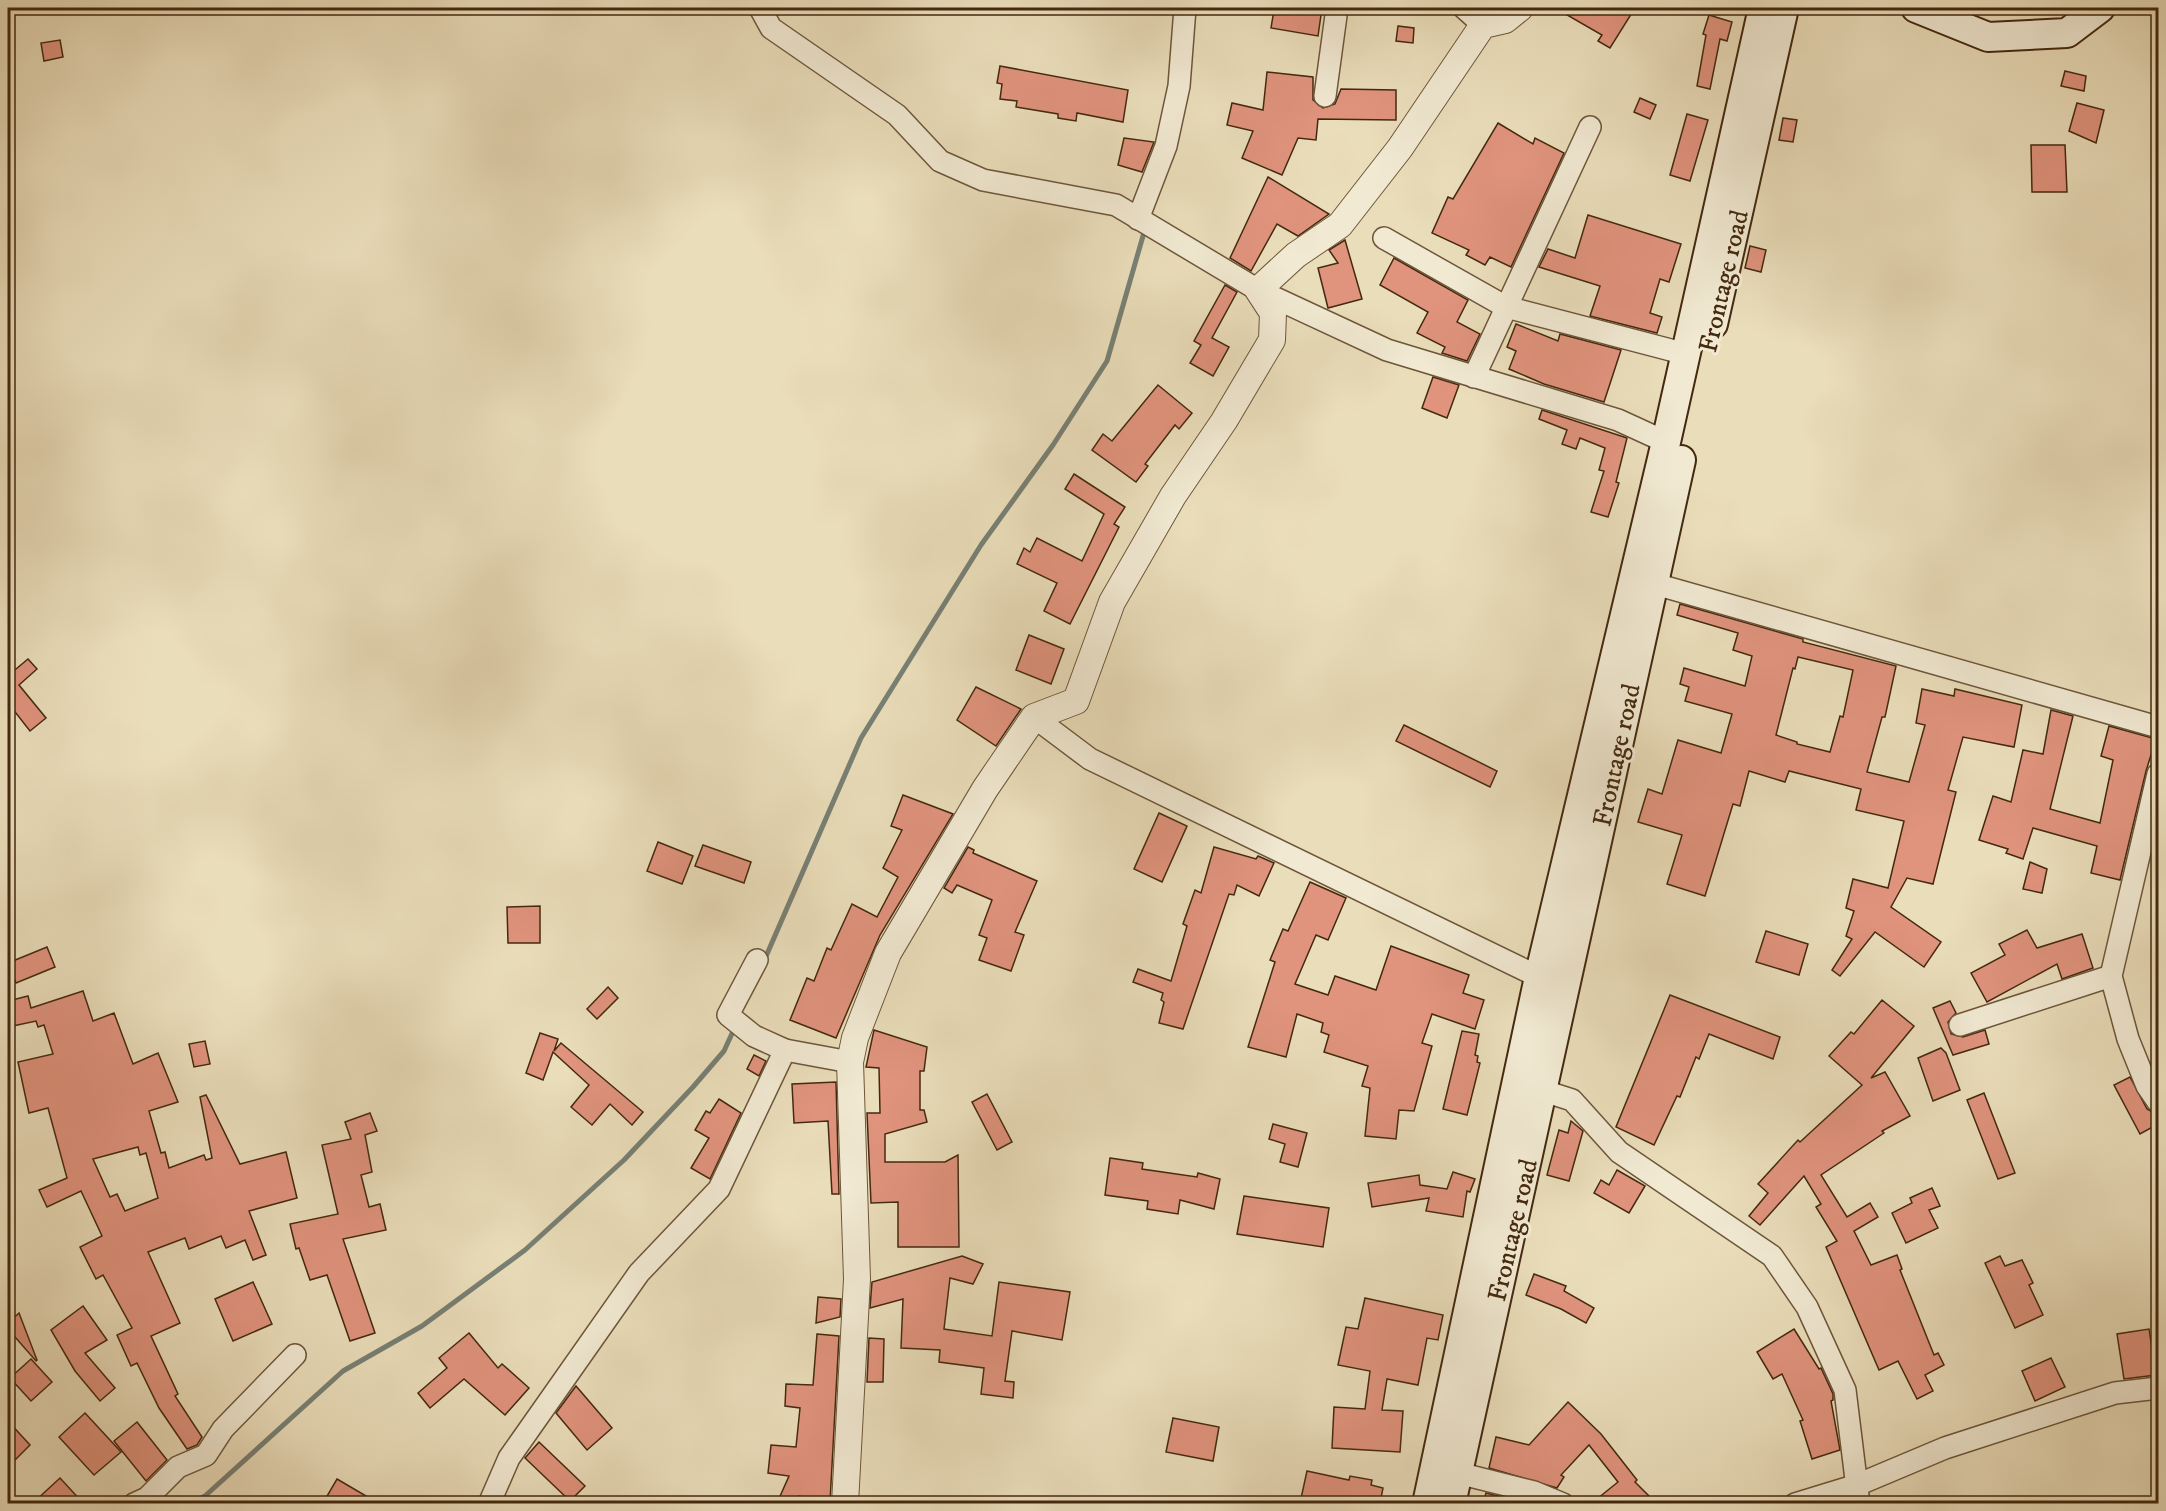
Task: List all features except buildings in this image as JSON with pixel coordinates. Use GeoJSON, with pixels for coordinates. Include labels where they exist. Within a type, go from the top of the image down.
{"type":"FeatureCollection","features":[{"type":"Feature","properties":{"kind":"main road"},"geometry":{"type":"LineString","coordinates":[[1426,1503],[1539,977],[1643,580],[1666,442],[1767,8]]}},
{"type":"Feature","properties":{"kind":"main road","name":"Frontage road"},"geometry":{"type":"LineString","coordinates":[[1451,1503],[1544,1091],[1643,580],[1767,8]]}},
{"type":"Feature","properties":{"kind":"main road"},"geometry":{"type":"LineString","coordinates":[[1916,8],[1988,37],[2067,33],[2100,8]]}},
{"type":"Feature","properties":{"kind":"street"},"geometry":{"type":"LineString","coordinates":[[760,8],[771,28],[897,115],[940,161],[983,180],[1116,205],[1258,290],[1387,350],[1617,420],[1666,442]]}},
{"type":"Feature","properties":{"kind":"street"},"geometry":{"type":"LineString","coordinates":[[1138,219],[1166,146],[1179,86],[1185,8]]}},
{"type":"Feature","properties":{"kind":"street"},"geometry":{"type":"LineString","coordinates":[[1325,96],[1337,8]]}},
{"type":"Feature","properties":{"kind":"street"},"geometry":{"type":"LineString","coordinates":[[1464,8],[1483,26]]}},
{"type":"Feature","properties":{"kind":"street"},"geometry":{"type":"LineString","coordinates":[[1258,290],[1296,255],[1340,225],[1400,148],[1483,26],[1505,20],[1520,8]]}},
{"type":"Feature","properties":{"kind":"street"},"geometry":{"type":"LineString","coordinates":[[1474,377],[1590,127]]}},
{"type":"Feature","properties":{"kind":"street"},"geometry":{"type":"LineString","coordinates":[[1384,238],[1506,308],[1686,354]]}},
{"type":"Feature","properties":{"kind":"street"},"geometry":{"type":"LineString","coordinates":[[845,1503],[857,1279],[850,1062],[855,1038],[888,953],[979,799],[1034,717],[1076,701],[1112,602],[1173,496],[1224,421],[1272,340],[1273,313],[1258,290]]}},
{"type":"Feature","properties":{"kind":"street"},"geometry":{"type":"LineString","coordinates":[[1643,580],[2158,727]]}},
{"type":"Feature","properties":{"kind":"street"},"geometry":{"type":"LineString","coordinates":[[1034,717],[1090,759],[1539,977]]}},
{"type":"Feature","properties":{"kind":"street"},"geometry":{"type":"LineString","coordinates":[[2158,774],[2111,976],[2128,1039],[2147,1086],[2158,1102]]}},
{"type":"Feature","properties":{"kind":"street"},"geometry":{"type":"LineString","coordinates":[[757,960],[728,1015],[754,1036],[785,1050],[850,1062]]}},
{"type":"Feature","properties":{"kind":"street"},"geometry":{"type":"LineString","coordinates":[[1960,1025],[2111,976]]}},
{"type":"Feature","properties":{"kind":"street"},"geometry":{"type":"LineString","coordinates":[[489,1503],[509,1458],[639,1273],[719,1189],[785,1050]]}},
{"type":"Feature","properties":{"kind":"street"},"geometry":{"type":"LineString","coordinates":[[1544,1091],[1572,1100],[1619,1152],[1772,1256],[1807,1306],[1845,1390],[1858,1494]]}},
{"type":"Feature","properties":{"kind":"street"},"geometry":{"type":"LineString","coordinates":[[134,1503],[147,1498],[178,1467],[206,1455],[222,1430],[295,1355]]}},
{"type":"Feature","properties":{"kind":"street"},"geometry":{"type":"LineString","coordinates":[[1795,1503],[1858,1494],[1946,1448],[2115,1393],[2158,1388]]}},
{"type":"Feature","properties":{"kind":"street"},"geometry":{"type":"LineString","coordinates":[[1458,1473],[1534,1492],[1563,1503]]}},
{"type":"Feature","properties":{"kind":"waterway"},"geometry":{"type":"LineString","coordinates":[[764,961],[861,738],[981,545],[1053,445],[1107,361],[1145,229]]}},
{"type":"Feature","properties":{"kind":"waterway"},"geometry":{"type":"LineString","coordinates":[[190,1504],[205,1496],[343,1371],[422,1326],[525,1250],[624,1160],[693,1087],[724,1051],[735,1027]]}}]}
